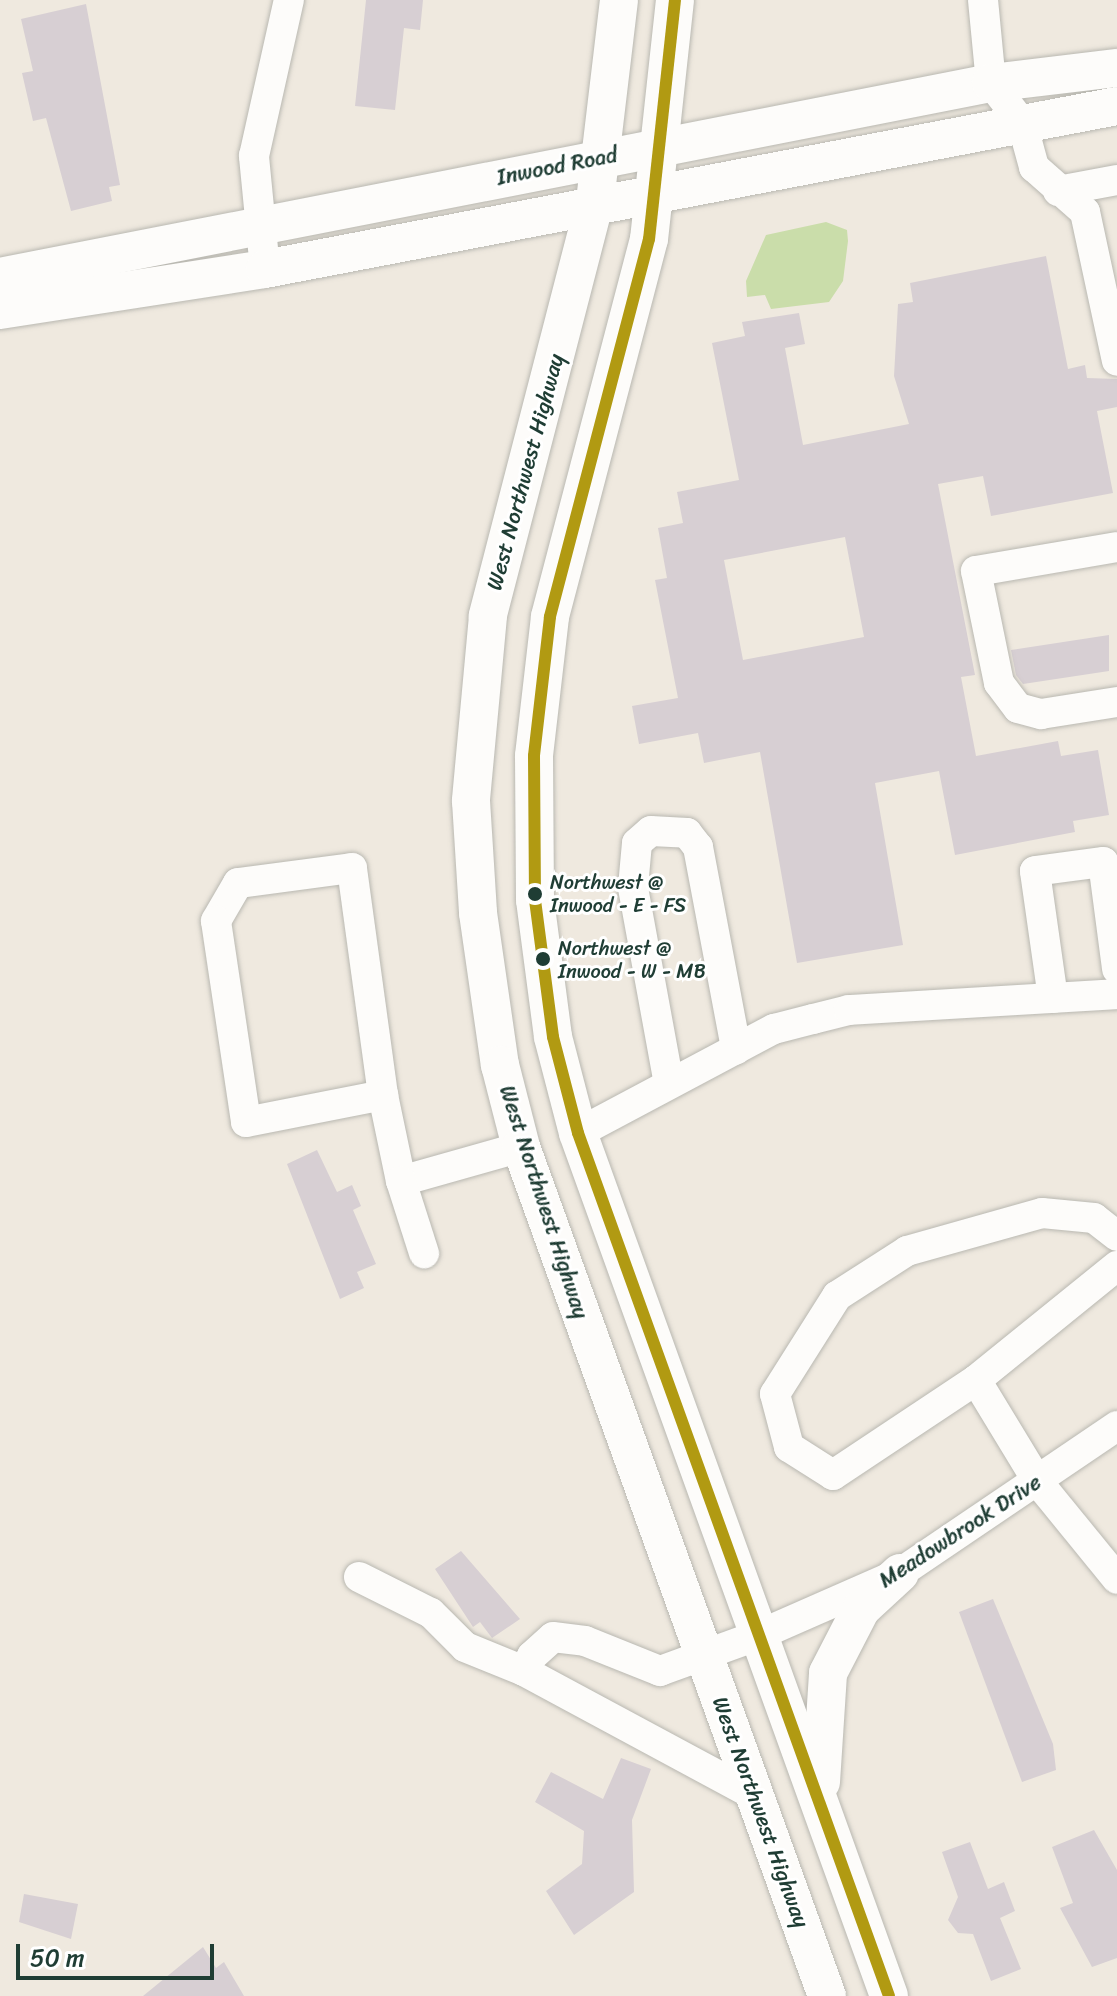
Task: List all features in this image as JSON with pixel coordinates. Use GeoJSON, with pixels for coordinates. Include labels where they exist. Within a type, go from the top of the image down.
{"type":"FeatureCollection","features":[{"type":"Feature","properties":{"kind":"main road","name":"West Northwest Highway"},"geometry":{"type":"LineString","coordinates":[[619,0],[603,157],[595,201],[504,536],[477,709],[471,801],[478,913],[500,1065],[521,1147],[827,1996]]}},
{"type":"Feature","properties":{"kind":"main road"},"geometry":{"type":"LineString","coordinates":[[675,0],[657,189],[631,318],[550,617],[534,756],[538,930],[553,1037],[578,1133],[889,1996]]}},
{"type":"Feature","properties":{"kind":"main road","name":"Inwood Road"},"geometry":{"type":"LineString","coordinates":[[0,277],[991,83],[1117,68]]}},
{"type":"Feature","properties":{"kind":"main road","name":"Inwood Road"},"geometry":{"type":"LineString","coordinates":[[0,310],[265,269],[657,189],[1117,106]]}},
{"type":"Feature","properties":{"kind":"main road"},"geometry":{"type":"LineString","coordinates":[[521,1147],[578,1133]]}},
{"type":"Feature","properties":{"kind":"main road"},"geometry":{"type":"LineString","coordinates":[[820,1804],[828,1673],[861,1609],[900,1573]]}},
{"type":"Feature","properties":{"kind":"street"},"geometry":{"type":"LineString","coordinates":[[265,269],[257,226],[254,156],[289,0]]}},
{"type":"Feature","properties":{"kind":"street"},"geometry":{"type":"LineString","coordinates":[[983,0],[991,83],[1022,123],[1034,167],[1085,212],[1117,361]]}},
{"type":"Feature","properties":{"kind":"street"},"geometry":{"type":"LineString","coordinates":[[1058,191],[1117,180]]}},
{"type":"Feature","properties":{"kind":"street"},"geometry":{"type":"LineString","coordinates":[[1117,547],[976,571],[999,683],[1018,708],[1041,714],[1117,702]]}},
{"type":"Feature","properties":{"kind":"street"},"geometry":{"type":"LineString","coordinates":[[669,1084],[633,887],[637,843],[651,831],[687,833],[698,847],[736,1049]]}},
{"type":"Feature","properties":{"kind":"street"},"geometry":{"type":"LineString","coordinates":[[1053,998],[1035,871],[1103,862],[1117,969]]}},
{"type":"Feature","properties":{"kind":"street"},"geometry":{"type":"LineString","coordinates":[[383,1095],[246,1122],[216,921],[238,883],[352,868],[383,1095],[401,1181],[424,1253]]}},
{"type":"Feature","properties":{"kind":"street"},"geometry":{"type":"LineString","coordinates":[[578,1133],[774,1029],[849,1010],[1117,994]]}},
{"type":"Feature","properties":{"kind":"street"},"geometry":{"type":"LineString","coordinates":[[401,1181],[521,1147]]}},
{"type":"Feature","properties":{"kind":"street"},"geometry":{"type":"LineString","coordinates":[[1117,1236],[1094,1218],[1042,1213],[907,1251],[837,1296],[775,1394],[789,1447],[833,1475],[976,1380],[1117,1266]]}},
{"type":"Feature","properties":{"kind":"street"},"geometry":{"type":"LineString","coordinates":[[976,1380],[1038,1482],[1117,1579]]}},
{"type":"Feature","properties":{"kind":"street","name":"Meadowbrook Drive"},"geometry":{"type":"LineString","coordinates":[[524,1671],[553,1637],[585,1641],[660,1671],[759,1635],[900,1573],[1117,1426]]}},
{"type":"Feature","properties":{"kind":"street"},"geometry":{"type":"LineString","coordinates":[[359,1577],[431,1613],[465,1647],[524,1671],[756,1796]]}},
{"type":"Feature","properties":{"kind":"green space"},"geometry":{"type":"Polygon","coordinates":[[[826,222],[847,230],[848,241],[843,281],[829,302],[771,309],[765,295],[747,297],[746,281],[766,235],[826,222]]]}},
{"type":"Feature","properties":{"kind":"building"},"geometry":{"type":"Polygon","coordinates":[[[366,0],[423,0],[420,30],[404,28],[395,110],[355,106],[366,0]]]}},
{"type":"Feature","properties":{"kind":"building"},"geometry":{"type":"Polygon","coordinates":[[[86,4],[120,185],[109,187],[112,201],[71,211],[46,118],[33,121],[22,73],[33,71],[21,19],[86,4]]]}},
{"type":"Feature","properties":{"kind":"building"},"geometry":{"type":"Polygon","coordinates":[[[1046,256],[1068,369],[1085,365],[1087,378],[1117,379],[1117,407],[1097,411],[1113,493],[991,516],[983,476],[938,484],[975,675],[961,677],[976,756],[1058,741],[1061,756],[1098,750],[1109,815],[1073,821],[1075,832],[955,855],[939,771],[875,783],[903,945],[797,963],[760,752],[704,763],[698,733],[639,744],[632,706],[678,698],[655,580],[667,578],[658,528],[683,523],[677,492],[739,480],[712,343],[745,336],[742,322],[799,313],[805,344],[785,348],[803,445],[909,424],[894,376],[898,304],[913,302],[910,283],[1046,256]],[[845,537],[724,560],[743,660],[864,637],[845,537]]]}},
{"type":"Feature","properties":{"kind":"building"},"geometry":{"type":"Polygon","coordinates":[[[1109,635],[1109,671],[1023,684],[1016,675],[1011,650],[1109,635]]]}},
{"type":"Feature","properties":{"kind":"building"},"geometry":{"type":"Polygon","coordinates":[[[317,1150],[337,1192],[352,1185],[361,1206],[353,1210],[376,1264],[357,1272],[364,1288],[340,1299],[287,1164],[317,1150]]]}},
{"type":"Feature","properties":{"kind":"building"},"geometry":{"type":"Polygon","coordinates":[[[461,1551],[520,1619],[492,1638],[480,1622],[473,1627],[435,1569],[461,1551]]]}},
{"type":"Feature","properties":{"kind":"building"},"geometry":{"type":"Polygon","coordinates":[[[993,1599],[1053,1744],[1056,1770],[1022,1782],[959,1612],[993,1599]]]}},
{"type":"Feature","properties":{"kind":"building"},"geometry":{"type":"Polygon","coordinates":[[[621,1758],[651,1769],[632,1820],[634,1892],[574,1935],[546,1891],[582,1864],[584,1831],[535,1802],[551,1772],[603,1799],[621,1758]]]}},
{"type":"Feature","properties":{"kind":"building"},"geometry":{"type":"Polygon","coordinates":[[[1094,1830],[1117,1870],[1117,1958],[1092,1967],[1060,1908],[1073,1903],[1052,1847],[1094,1830]]]}},
{"type":"Feature","properties":{"kind":"building"},"geometry":{"type":"Polygon","coordinates":[[[970,1842],[988,1889],[1004,1882],[1015,1911],[1000,1918],[1021,1969],[991,1981],[973,1934],[958,1933],[948,1920],[958,1897],[942,1852],[970,1842]]]}},
{"type":"Feature","properties":{"kind":"building"},"geometry":{"type":"Polygon","coordinates":[[[24,1894],[78,1904],[71,1939],[19,1922],[24,1894]]]}},
{"type":"Feature","properties":{"kind":"building"},"geometry":{"type":"Polygon","coordinates":[[[203,1947],[216,1968],[224,1962],[244,1996],[143,1996],[203,1947]]]}},
{"type":"Feature","properties":{"kind":"transit line"},"geometry":{"type":"LineString","coordinates":[[675,0],[649,239],[550,617],[534,756],[535,900],[553,1037],[578,1133],[889,1996]]}},
{"type":"Feature","properties":{"kind":"place","name":"Northwest @ Inwood - E - FS"},"geometry":{"type":"Point","coordinates":[535,894]}},
{"type":"Feature","properties":{"kind":"place","name":"Northwest @ Inwood - W - MB"},"geometry":{"type":"Point","coordinates":[543,959]}}]}
